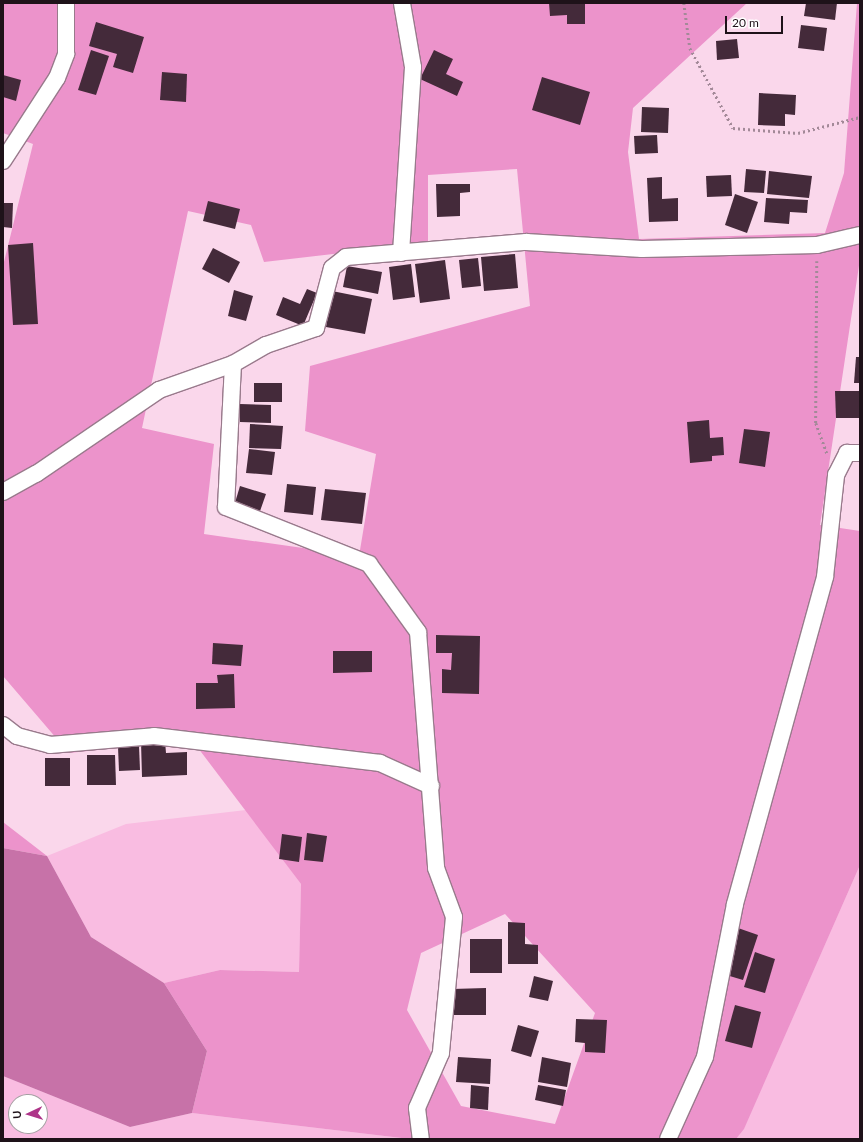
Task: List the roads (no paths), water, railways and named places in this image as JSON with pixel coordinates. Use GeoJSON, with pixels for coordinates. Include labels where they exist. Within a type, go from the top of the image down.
{"type":"FeatureCollection","features":[{"type":"Feature","properties":{"kind":"street"},"geometry":{"type":"LineString","coordinates":[[3,160],[57,78],[66,54],[66,3]]}},
{"type":"Feature","properties":{"kind":"street"},"geometry":{"type":"LineString","coordinates":[[401,254],[413,67],[402,3]]}},
{"type":"Feature","properties":{"kind":"street"},"geometry":{"type":"LineString","coordinates":[[3,492],[36,474],[159,390],[233,364],[266,345],[316,328],[332,268],[346,257],[401,254],[526,242],[642,249],[817,245],[860,235]]}},
{"type":"Feature","properties":{"kind":"street"},"geometry":{"type":"LineString","coordinates":[[233,364],[226,507],[369,564],[418,632],[431,786],[436,868],[454,917],[441,1053],[417,1108],[421,1139]]}},
{"type":"Feature","properties":{"kind":"street"},"geometry":{"type":"LineString","coordinates":[[668,1139],[705,1057],[735,904],[825,577],[836,476],[847,453],[860,453]]}},
{"type":"Feature","properties":{"kind":"street"},"geometry":{"type":"LineString","coordinates":[[3,725],[17,736],[50,745],[154,736],[380,763],[431,786]]}}]}
